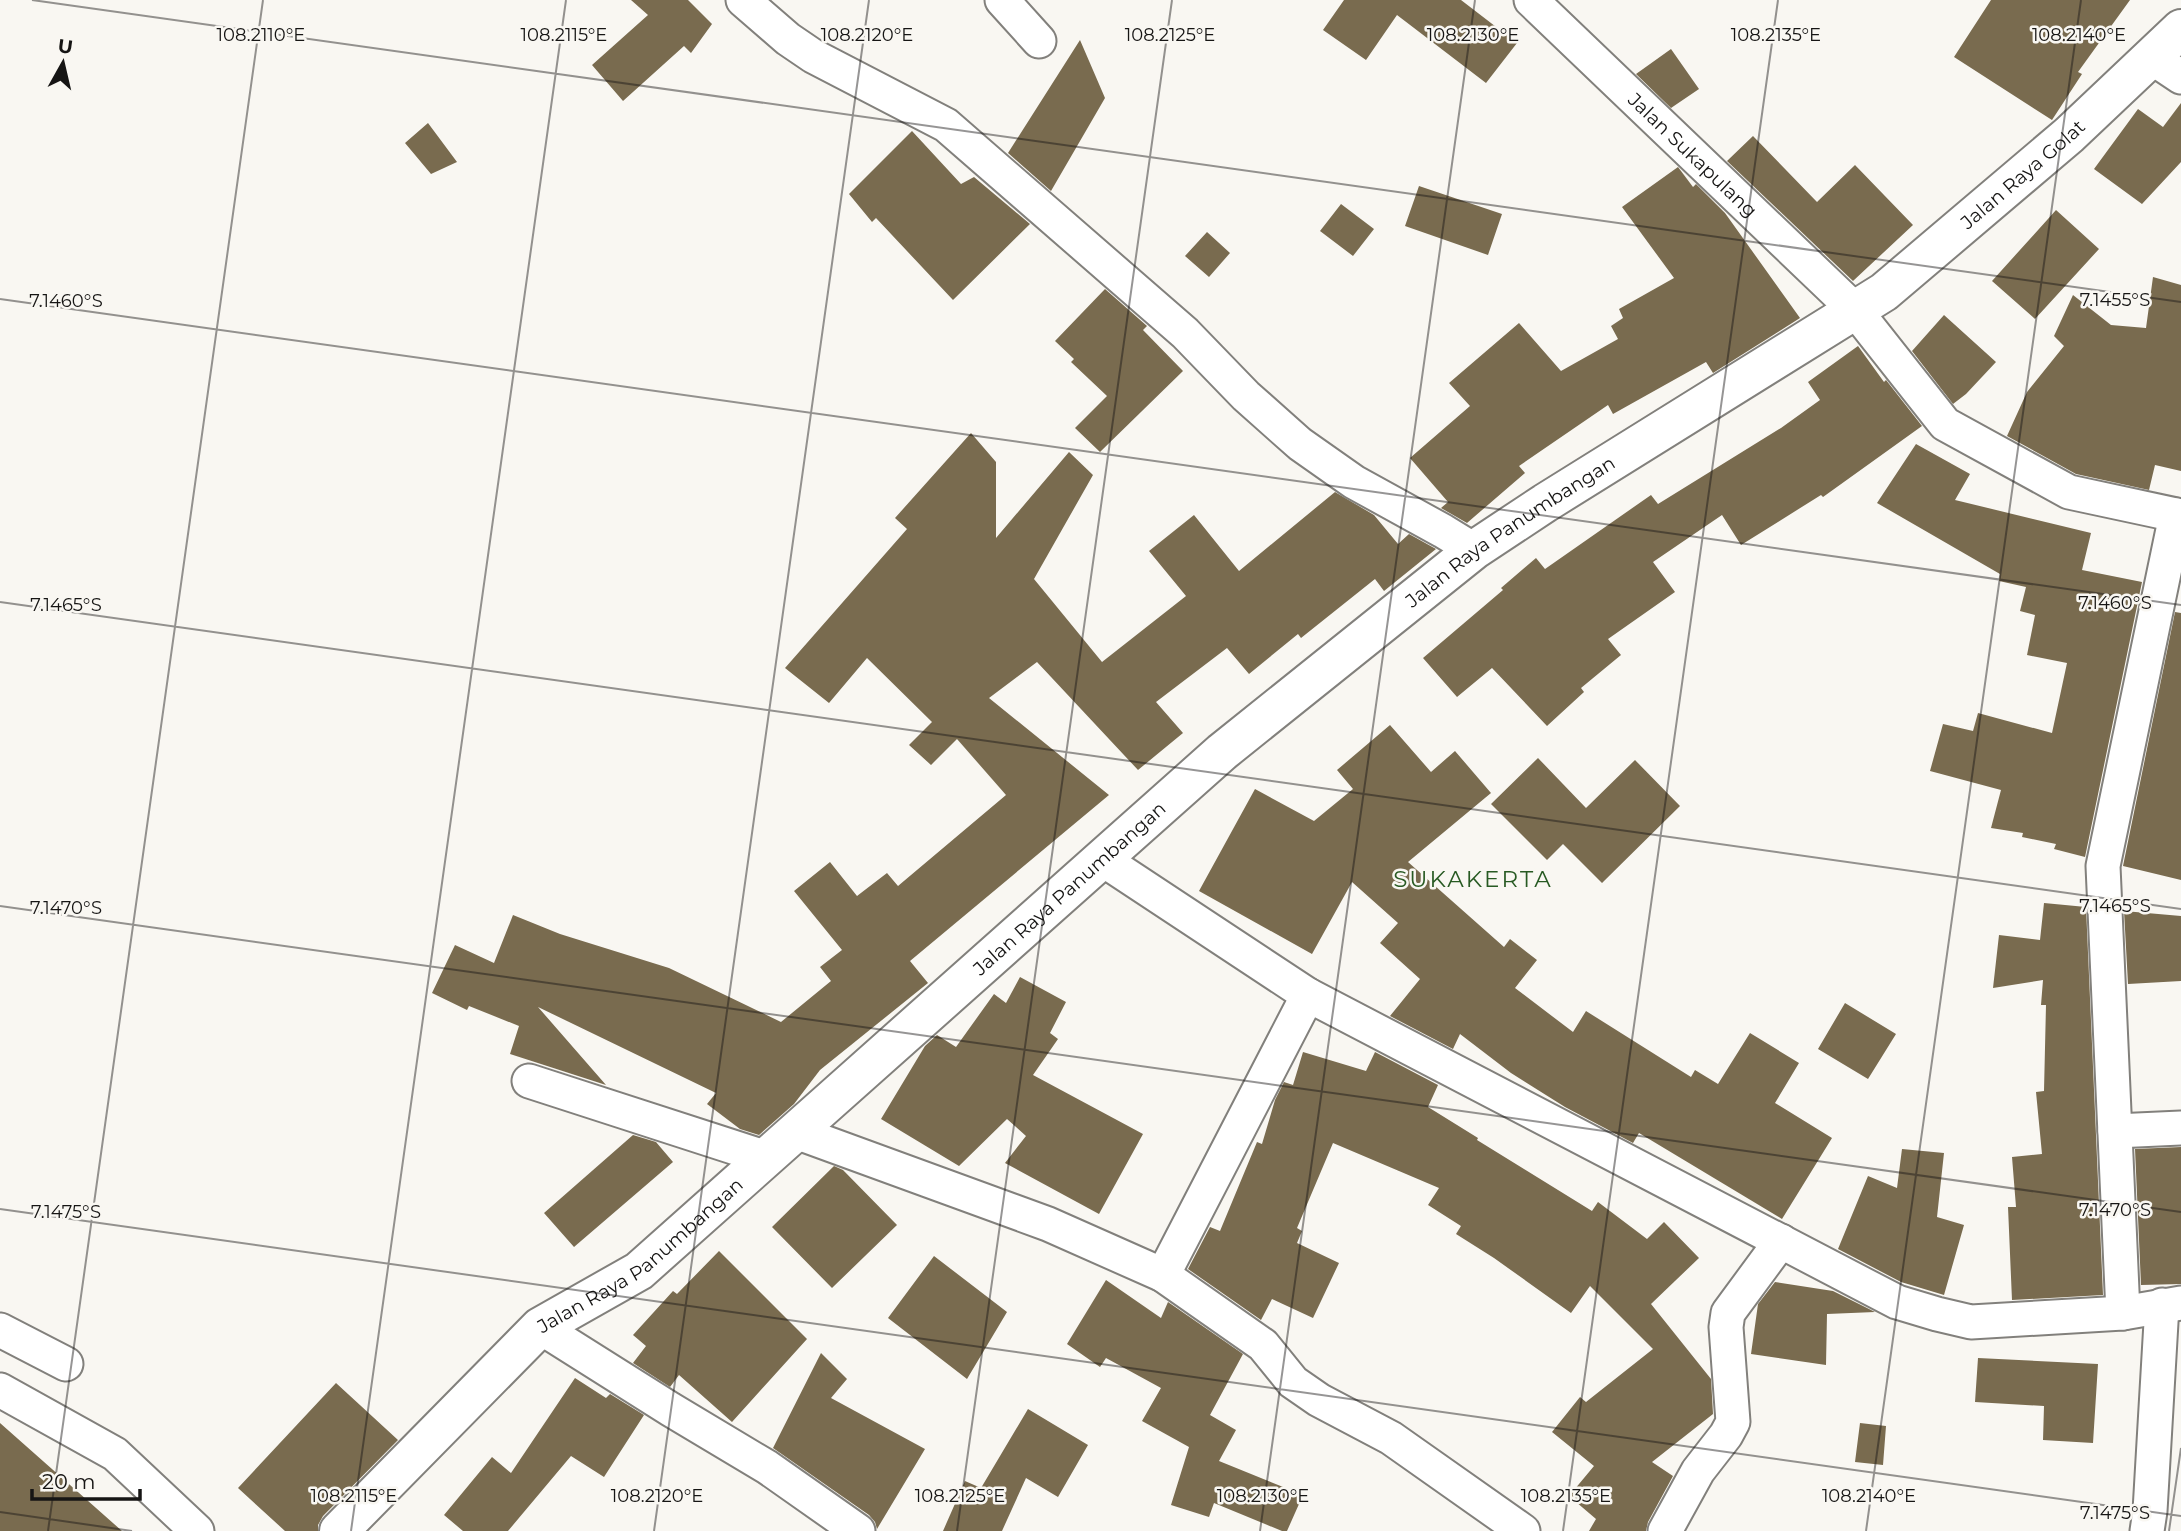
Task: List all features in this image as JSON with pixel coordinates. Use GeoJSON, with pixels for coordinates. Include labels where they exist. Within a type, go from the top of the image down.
{"type":"FeatureCollection","features":[{"type":"Feature","properties":{"kind":"main road","name":"Jalan Raya Golat"},"geometry":{"type":"LineString","coordinates":[[1856,310],[1884,292],[2058,143],[2166,67],[2181,29]]}},
{"type":"Feature","properties":{"kind":"main road","name":"Jalan Raya Panumbangan"},"geometry":{"type":"LineString","coordinates":[[339,1531],[540,1327],[639,1271],[1222,752],[1474,550],[1856,310]]}},
{"type":"Feature","properties":{"kind":"street"},"geometry":{"type":"LineString","coordinates":[[743,0],[788,39],[813,56],[946,125],[1185,332],[1246,396],[1300,444],[1354,482],[1474,550]]}},
{"type":"Feature","properties":{"kind":"street"},"geometry":{"type":"LineString","coordinates":[[1002,0],[1039,41]]}},
{"type":"Feature","properties":{"kind":"street","name":"Jalan Sukapulang"},"geometry":{"type":"LineString","coordinates":[[1531,0],[1856,310],[1945,424],[2069,492],[2179,515]]}},
{"type":"Feature","properties":{"kind":"street"},"geometry":{"type":"LineString","coordinates":[[2123,1313],[2103,866],[2179,515]]}},
{"type":"Feature","properties":{"kind":"street"},"geometry":{"type":"LineString","coordinates":[[1102,859],[1308,995],[1897,1302],[1971,1322],[2123,1313],[2172,1304],[2147,1531]]}},
{"type":"Feature","properties":{"kind":"street"},"geometry":{"type":"LineString","coordinates":[[1163,1275],[1308,995]]}},
{"type":"Feature","properties":{"kind":"street"},"geometry":{"type":"LineString","coordinates":[[529,1081],[766,1158]]}},
{"type":"Feature","properties":{"kind":"street"},"geometry":{"type":"LineString","coordinates":[[2115,1131],[2181,1128]]}},
{"type":"Feature","properties":{"kind":"street"},"geometry":{"type":"LineString","coordinates":[[796,1132],[1048,1224],[1163,1275],[1263,1345],[1293,1382],[1319,1400],[1391,1438],[1523,1531]]}},
{"type":"Feature","properties":{"kind":"street"},"geometry":{"type":"LineString","coordinates":[[1665,1531],[1698,1471],[1726,1435],[1732,1422],[1726,1327],[1730,1308],[1781,1241]]}},
{"type":"Feature","properties":{"kind":"street"},"geometry":{"type":"LineString","coordinates":[[540,1327],[767,1467],[858,1531]]}},
{"type":"Feature","properties":{"kind":"street"},"geometry":{"type":"LineString","coordinates":[[0,1330],[66,1364]]}},
{"type":"Feature","properties":{"kind":"street"},"geometry":{"type":"LineString","coordinates":[[0,1390],[115,1454],[197,1531]]}},
{"type":"Feature","properties":{"kind":"building"},"geometry":{"type":"Polygon","coordinates":[[[631,0],[688,0],[712,24],[691,53],[684,46],[623,101],[592,65],[648,15],[631,0]]]}},
{"type":"Feature","properties":{"kind":"building"},"geometry":{"type":"Polygon","coordinates":[[[1344,0],[1461,0],[1517,43],[1486,83],[1397,15],[1366,60],[1323,30],[1344,0]]]}},
{"type":"Feature","properties":{"kind":"building"},"geometry":{"type":"Polygon","coordinates":[[[1991,0],[2130,0],[2078,72],[2082,74],[2052,120],[1954,57],[1991,0]]]}},
{"type":"Feature","properties":{"kind":"building"},"geometry":{"type":"Polygon","coordinates":[[[1080,40],[1105,98],[1051,191],[1008,153],[1080,40]]]}},
{"type":"Feature","properties":{"kind":"building"},"geometry":{"type":"Polygon","coordinates":[[[1671,49],[1699,89],[1671,108],[1636,74],[1671,49]]]}},
{"type":"Feature","properties":{"kind":"building"},"geometry":{"type":"Polygon","coordinates":[[[2181,103],[2181,162],[2142,204],[2094,169],[2138,109],[2163,127],[2181,103]]]}},
{"type":"Feature","properties":{"kind":"building"},"geometry":{"type":"Polygon","coordinates":[[[428,123],[457,162],[431,174],[405,143],[428,123]]]}},
{"type":"Feature","properties":{"kind":"building"},"geometry":{"type":"Polygon","coordinates":[[[912,131],[961,184],[974,177],[1030,224],[953,300],[876,218],[872,222],[849,194],[912,131]]]}},
{"type":"Feature","properties":{"kind":"building"},"geometry":{"type":"Polygon","coordinates":[[[1753,136],[1817,202],[1855,165],[1913,225],[1853,281],[1727,161],[1753,136]]]}},
{"type":"Feature","properties":{"kind":"building"},"geometry":{"type":"Polygon","coordinates":[[[1678,167],[1693,187],[1696,184],[1725,213],[1800,318],[1713,373],[1706,362],[1613,414],[1608,405],[1519,466],[1525,473],[1467,523],[1441,508],[1448,502],[1410,458],[1470,406],[1449,383],[1519,323],[1561,371],[1618,339],[1611,326],[1623,318],[1619,309],[1674,278],[1622,207],[1678,167]]]}},
{"type":"Feature","properties":{"kind":"building"},"geometry":{"type":"Polygon","coordinates":[[[1419,186],[1502,214],[1488,255],[1405,226],[1419,186]]]}},
{"type":"Feature","properties":{"kind":"building"},"geometry":{"type":"Polygon","coordinates":[[[1341,204],[1374,229],[1353,256],[1320,231],[1341,204]]]}},
{"type":"Feature","properties":{"kind":"building"},"geometry":{"type":"Polygon","coordinates":[[[2056,210],[2099,249],[2035,319],[1992,281],[2056,210]]]}},
{"type":"Feature","properties":{"kind":"building"},"geometry":{"type":"Polygon","coordinates":[[[1207,232],[1230,253],[1209,277],[1185,256],[1207,232]]]}},
{"type":"Feature","properties":{"kind":"building"},"geometry":{"type":"Polygon","coordinates":[[[2153,277],[2181,285],[2181,471],[2155,465],[2149,490],[2076,474],[2007,436],[2027,392],[2064,346],[2054,336],[2073,295],[2111,325],[2146,328],[2153,277]]]}},
{"type":"Feature","properties":{"kind":"building"},"geometry":{"type":"Polygon","coordinates":[[[1105,289],[1147,326],[1143,330],[1183,371],[1100,452],[1075,428],[1107,396],[1071,362],[1074,359],[1055,341],[1105,289]]]}},
{"type":"Feature","properties":{"kind":"building"},"geometry":{"type":"Polygon","coordinates":[[[1944,315],[1996,362],[1953,404],[1912,351],[1944,315]]]}},
{"type":"Feature","properties":{"kind":"building"},"geometry":{"type":"Polygon","coordinates":[[[1858,346],[1884,382],[1886,380],[1922,426],[1823,497],[1821,495],[1741,545],[1722,515],[1653,562],[1675,592],[1608,639],[1621,655],[1581,688],[1584,692],[1547,726],[1492,668],[1457,697],[1423,658],[1536,558],[1545,569],[1651,495],[1658,504],[1781,428],[1820,400],[1808,382],[1858,346]]]}},
{"type":"Feature","properties":{"kind":"building"},"geometry":{"type":"Polygon","coordinates":[[[971,433],[996,462],[996,538],[1069,452],[1093,475],[1034,579],[1102,662],[1186,596],[1149,551],[1194,515],[1239,571],[1335,492],[1374,515],[1398,544],[1409,534],[1436,549],[1384,591],[1375,579],[1301,638],[1298,634],[1249,674],[1227,648],[1156,702],[1183,733],[1138,770],[1037,662],[989,698],[1109,795],[910,961],[928,983],[820,1070],[794,1104],[759,1135],[740,1129],[707,1104],[716,1093],[538,1007],[606,1085],[510,1054],[519,1026],[469,1006],[467,1010],[432,993],[455,945],[494,963],[513,915],[560,934],[669,968],[781,1022],[831,981],[820,967],[842,950],[794,891],[830,862],[857,896],[887,873],[898,886],[1006,795],[957,739],[931,765],[909,745],[932,722],[867,658],[829,703],[785,668],[907,529],[895,518],[971,433]]]}},
{"type":"Feature","properties":{"kind":"building"},"geometry":{"type":"Polygon","coordinates":[[[1916,444],[1970,474],[1955,500],[2091,533],[2082,570],[2142,582],[2085,857],[2054,849],[2056,844],[2022,837],[2023,833],[1991,828],[2001,790],[1930,771],[1943,724],[1973,731],[1978,713],[2052,733],[2067,663],[2027,655],[2035,615],[2020,611],[2026,587],[1999,581],[2000,574],[1877,503],[1916,444]]]}},
{"type":"Feature","properties":{"kind":"building"},"geometry":{"type":"Polygon","coordinates":[[[2175,612],[2181,613],[2181,880],[2123,866],[2175,612]]]}},
{"type":"Feature","properties":{"kind":"building"},"geometry":{"type":"Polygon","coordinates":[[[1390,725],[1431,772],[1455,751],[1491,793],[1408,862],[1504,947],[1510,939],[1537,960],[1515,988],[1573,1032],[1586,1011],[1691,1077],[1695,1070],[1718,1084],[1750,1033],[1799,1063],[1775,1103],[1832,1138],[1782,1219],[1639,1133],[1633,1143],[1565,1107],[1511,1073],[1460,1034],[1453,1049],[1390,1016],[1420,979],[1380,943],[1398,923],[1352,882],[1312,954],[1199,891],[1255,789],[1314,821],[1353,789],[1337,770],[1390,725]]]}},
{"type":"Feature","properties":{"kind":"building"},"geometry":{"type":"Polygon","coordinates":[[[1538,758],[1586,808],[1635,760],[1680,806],[1602,883],[1563,844],[1547,860],[1491,804],[1538,758]]]}},
{"type":"Feature","properties":{"kind":"building"},"geometry":{"type":"Polygon","coordinates":[[[2044,903],[2086,907],[2103,1295],[2012,1300],[2008,1207],[2016,1207],[2012,1157],[2042,1154],[2036,1092],[2044,1091],[2046,1005],[2041,1005],[2043,980],[1993,988],[1999,935],[2040,940],[2044,903]]]}},
{"type":"Feature","properties":{"kind":"building"},"geometry":{"type":"Polygon","coordinates":[[[2124,911],[2181,916],[2181,981],[2128,984],[2124,911]]]}},
{"type":"Feature","properties":{"kind":"building"},"geometry":{"type":"Polygon","coordinates":[[[1020,977],[1066,1002],[1050,1033],[1058,1039],[1033,1075],[1143,1134],[1099,1214],[1005,1163],[1026,1136],[1007,1119],[959,1166],[881,1119],[925,1046],[937,1035],[956,1047],[994,994],[1006,1003],[1020,977]]]}},
{"type":"Feature","properties":{"kind":"building"},"geometry":{"type":"Polygon","coordinates":[[[1845,1003],[1896,1034],[1868,1079],[1818,1049],[1845,1003]]]}},
{"type":"Feature","properties":{"kind":"building"},"geometry":{"type":"Polygon","coordinates":[[[1303,1052],[1366,1071],[1375,1052],[1438,1085],[1428,1107],[1478,1138],[1477,1140],[1592,1211],[1598,1202],[1647,1239],[1664,1222],[1699,1258],[1651,1304],[1711,1379],[1713,1414],[1652,1462],[1673,1476],[1648,1522],[1646,1531],[1589,1531],[1596,1519],[1569,1496],[1594,1466],[1552,1432],[1580,1397],[1586,1402],[1653,1349],[1590,1286],[1571,1313],[1456,1234],[1461,1226],[1428,1205],[1439,1188],[1333,1143],[1297,1228],[1302,1231],[1297,1243],[1339,1263],[1313,1318],[1272,1299],[1261,1320],[1188,1269],[1210,1227],[1220,1231],[1257,1142],[1262,1144],[1275,1100],[1284,1082],[1293,1085],[1303,1052]]]}},
{"type":"Feature","properties":{"kind":"building"},"geometry":{"type":"Polygon","coordinates":[[[633,1135],[656,1142],[673,1162],[574,1247],[544,1213],[633,1135]]]}},
{"type":"Feature","properties":{"kind":"building"},"geometry":{"type":"Polygon","coordinates":[[[2181,1147],[2181,1284],[2141,1285],[2135,1149],[2181,1147]]]}},
{"type":"Feature","properties":{"kind":"building"},"geometry":{"type":"Polygon","coordinates":[[[1902,1149],[1944,1153],[1937,1217],[1964,1225],[1944,1295],[1901,1282],[1838,1249],[1868,1176],[1897,1188],[1902,1149]]]}},
{"type":"Feature","properties":{"kind":"building"},"geometry":{"type":"Polygon","coordinates":[[[834,1166],[843,1170],[897,1225],[832,1288],[772,1227],[834,1166]]]}},
{"type":"Feature","properties":{"kind":"building"},"geometry":{"type":"Polygon","coordinates":[[[719,1251],[807,1339],[732,1422],[679,1375],[670,1387],[633,1363],[646,1346],[633,1335],[673,1291],[677,1294],[719,1251]]]}},
{"type":"Feature","properties":{"kind":"building"},"geometry":{"type":"Polygon","coordinates":[[[934,1256],[1007,1312],[967,1379],[888,1318],[934,1256]]]}},
{"type":"Feature","properties":{"kind":"building"},"geometry":{"type":"Polygon","coordinates":[[[1106,1280],[1161,1318],[1168,1302],[1243,1354],[1210,1415],[1236,1430],[1219,1461],[1303,1495],[1287,1531],[1214,1503],[1209,1517],[1171,1505],[1189,1447],[1142,1421],[1161,1388],[1106,1358],[1100,1367],[1067,1344],[1106,1280]]]}},
{"type":"Feature","properties":{"kind":"building"},"geometry":{"type":"Polygon","coordinates":[[[1775,1282],[1833,1291],[1875,1312],[1827,1314],[1826,1365],[1751,1354],[1758,1304],[1775,1282]]]}},
{"type":"Feature","properties":{"kind":"building"},"geometry":{"type":"Polygon","coordinates":[[[821,1353],[847,1379],[831,1398],[925,1449],[877,1529],[869,1515],[773,1448],[821,1353]]]}},
{"type":"Feature","properties":{"kind":"building"},"geometry":{"type":"Polygon","coordinates":[[[1978,1358],[2098,1364],[2093,1443],[2043,1440],[2044,1406],[1975,1402],[1978,1358]]]}},
{"type":"Feature","properties":{"kind":"building"},"geometry":{"type":"Polygon","coordinates":[[[575,1378],[606,1398],[610,1394],[644,1415],[604,1477],[571,1456],[508,1531],[463,1531],[444,1515],[492,1457],[511,1473],[575,1378]]]}},
{"type":"Feature","properties":{"kind":"building"},"geometry":{"type":"Polygon","coordinates":[[[336,1383],[398,1440],[323,1516],[318,1531],[285,1531],[238,1488],[336,1383]]]}},
{"type":"Feature","properties":{"kind":"building"},"geometry":{"type":"Polygon","coordinates":[[[1028,1409],[1088,1445],[1058,1497],[1026,1478],[1002,1531],[943,1531],[965,1481],[981,1488],[1028,1409]]]}},
{"type":"Feature","properties":{"kind":"building"},"geometry":{"type":"Polygon","coordinates":[[[0,1423],[122,1531],[0,1531],[0,1423]]]}},
{"type":"Feature","properties":{"kind":"building"},"geometry":{"type":"Polygon","coordinates":[[[1860,1423],[1886,1426],[1883,1465],[1855,1462],[1860,1423]]]}},
{"type":"Feature","properties":{"kind":"district","name":"SUKAKERTA"},"geometry":{"type":"Point","coordinates":[1473,879]}}]}
